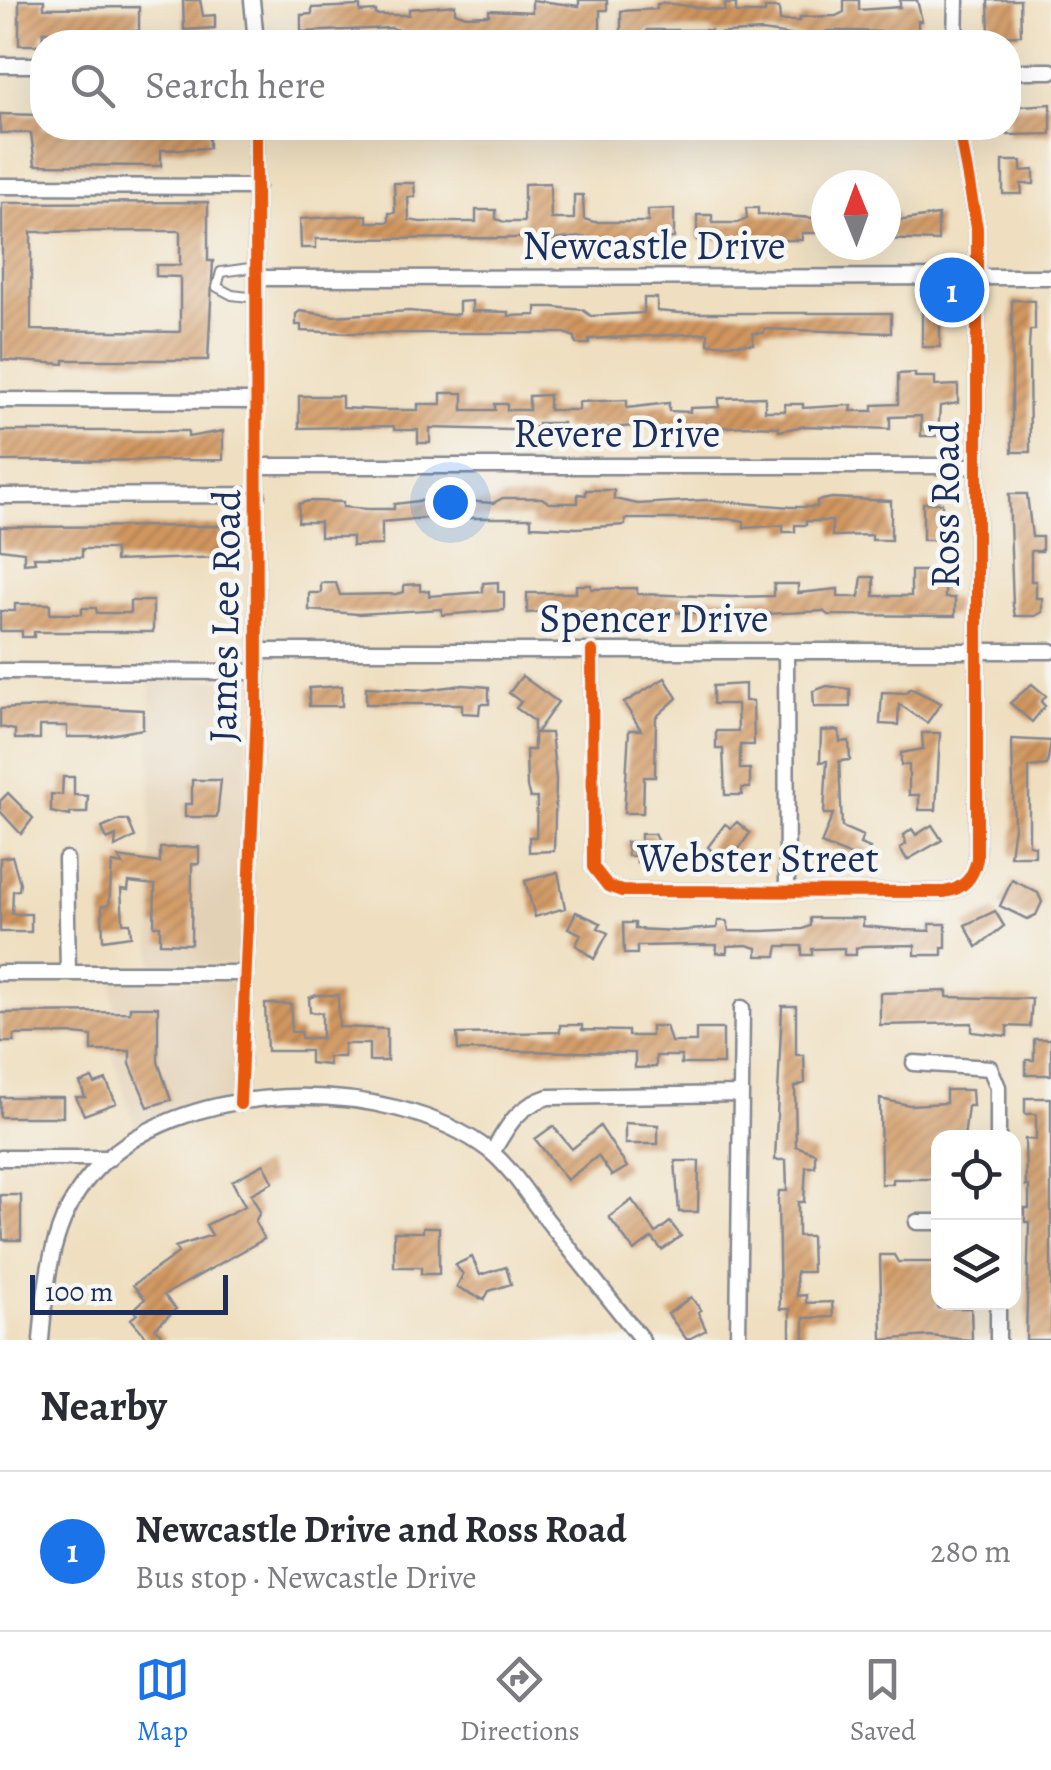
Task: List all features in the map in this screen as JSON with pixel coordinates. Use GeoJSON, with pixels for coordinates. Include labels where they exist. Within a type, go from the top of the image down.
{"type":"FeatureCollection","features":[{"type":"Feature","properties":{"kind":"street"},"geometry":{"type":"LineString","coordinates":[[252,0],[255,30]]}},
{"type":"Feature","properties":{"kind":"street"},"geometry":{"type":"LineString","coordinates":[[956,0],[956,30]]}},
{"type":"Feature","properties":{"kind":"street"},"geometry":{"type":"LineString","coordinates":[[0,65],[30,65]]}},
{"type":"Feature","properties":{"kind":"street"},"geometry":{"type":"LineString","coordinates":[[1021,71],[1051,71]]}},
{"type":"Feature","properties":{"kind":"street","name":"James Lee Road"},"geometry":{"type":"LineString","coordinates":[[240,1104],[257,672],[256,140]]}},
{"type":"Feature","properties":{"kind":"street","name":"Ross Road"},"geometry":{"type":"LineString","coordinates":[[961,140],[977,228],[978,277],[977,859],[967,882]]}},
{"type":"Feature","properties":{"kind":"street"},"geometry":{"type":"LineString","coordinates":[[0,186],[257,187]]}},
{"type":"Feature","properties":{"kind":"street","name":"Newcastle Drive"},"geometry":{"type":"LineString","coordinates":[[257,272],[1051,277]]}},
{"type":"Feature","properties":{"kind":"street"},"geometry":{"type":"LineString","coordinates":[[0,400],[257,401]]}},
{"type":"Feature","properties":{"kind":"street","name":"Revere Drive"},"geometry":{"type":"LineString","coordinates":[[258,466],[977,466]]}},
{"type":"Feature","properties":{"kind":"street"},"geometry":{"type":"LineString","coordinates":[[0,496],[258,495]]}},
{"type":"Feature","properties":{"kind":"street"},"geometry":{"type":"LineString","coordinates":[[786,650],[787,892]]}},
{"type":"Feature","properties":{"kind":"street","name":"Spencer Drive"},"geometry":{"type":"LineString","coordinates":[[257,651],[1051,651]]}},
{"type":"Feature","properties":{"kind":"street","name":"Webster Street"},"geometry":{"type":"LineString","coordinates":[[592,651],[593,867],[600,880],[622,892],[944,892],[967,882]]}},
{"type":"Feature","properties":{"kind":"street"},"geometry":{"type":"LineString","coordinates":[[0,671],[257,672]]}},
{"type":"Feature","properties":{"kind":"street"},"geometry":{"type":"LineString","coordinates":[[66,860],[68,973]]}},
{"type":"Feature","properties":{"kind":"street"},"geometry":{"type":"LineString","coordinates":[[0,973],[245,973]]}},
{"type":"Feature","properties":{"kind":"street"},"geometry":{"type":"LineString","coordinates":[[738,1340],[742,1008]]}},
{"type":"Feature","properties":{"kind":"street"},"geometry":{"type":"LineString","coordinates":[[914,1063],[990,1068],[998,1087],[998,1130]]}},
{"type":"Feature","properties":{"kind":"street"},"geometry":{"type":"LineString","coordinates":[[492,1153],[513,1116],[526,1104],[548,1097],[742,1094]]}},
{"type":"Feature","properties":{"kind":"street"},"geometry":{"type":"LineString","coordinates":[[41,1340],[52,1248],[90,1176],[150,1132],[240,1104],[287,1095],[360,1098],[424,1114],[492,1153],[642,1340]]}},
{"type":"Feature","properties":{"kind":"street"},"geometry":{"type":"LineString","coordinates":[[0,1158],[110,1158]]}},
{"type":"Feature","properties":{"kind":"street"},"geometry":{"type":"LineString","coordinates":[[917,1222],[931,1222]]}},
{"type":"Feature","properties":{"kind":"street"},"geometry":{"type":"LineString","coordinates":[[998,1310],[998,1340]]}},
{"type":"Feature","properties":{"kind":"lane"},"geometry":{"type":"LineString","coordinates":[[257,272],[221,272],[218,287],[232,295],[257,298]]}},
{"type":"Feature","properties":{"kind":"shaded area"},"geometry":{"type":"Polygon","coordinates":[[[150,679],[250,679],[239,965],[152,966],[150,679]]]}},
{"type":"Feature","properties":{"kind":"shaded area"},"geometry":{"type":"Polygon","coordinates":[[[113,981],[238,981],[233,1098],[136,1130],[114,1059],[113,981]]]}},
{"type":"Feature","properties":{"kind":"building"},"geometry":{"type":"Polygon","coordinates":[[[19,0],[44,0],[44,8],[139,7],[139,30],[30,30],[30,45],[19,45],[19,0]]]}},
{"type":"Feature","properties":{"kind":"building"},"geometry":{"type":"Polygon","coordinates":[[[183,0],[200,0],[203,16],[215,15],[215,28],[184,30],[183,0]]]}},
{"type":"Feature","properties":{"kind":"building"},"geometry":{"type":"Polygon","coordinates":[[[532,0],[579,6],[579,0],[607,0],[607,10],[600,10],[600,30],[301,30],[301,15],[312,14],[312,8],[360,6],[360,12],[376,11],[376,15],[409,15],[409,9],[455,5],[455,12],[466,16],[489,15],[489,10],[532,12],[532,0]]]}},
{"type":"Feature","properties":{"kind":"building"},"geometry":{"type":"Polygon","coordinates":[[[844,0],[859,0],[859,10],[900,7],[900,0],[917,0],[922,21],[918,21],[918,30],[621,30],[621,11],[657,9],[657,4],[664,3],[725,11],[725,4],[736,4],[736,13],[765,13],[765,8],[779,8],[780,21],[844,12],[844,0]]]}},
{"type":"Feature","properties":{"kind":"building"},"geometry":{"type":"Polygon","coordinates":[[[988,0],[1020,0],[1021,30],[989,30],[988,0]]]}},
{"type":"Feature","properties":{"kind":"building"},"geometry":{"type":"Polygon","coordinates":[[[1051,104],[1051,134],[1021,135],[1021,106],[1051,104]]]}},
{"type":"Feature","properties":{"kind":"building"},"geometry":{"type":"Polygon","coordinates":[[[0,114],[30,115],[30,133],[0,133],[0,114]]]}},
{"type":"Feature","properties":{"kind":"building"},"geometry":{"type":"Polygon","coordinates":[[[32,140],[209,140],[209,148],[161,150],[161,166],[35,165],[32,140]]]}},
{"type":"Feature","properties":{"kind":"building"},"geometry":{"type":"Polygon","coordinates":[[[1003,161],[1021,161],[1021,171],[1034,170],[1034,184],[1021,184],[1022,194],[1003,194],[1003,161]]]}},
{"type":"Feature","properties":{"kind":"building"},"geometry":{"type":"Polygon","coordinates":[[[394,183],[414,183],[415,197],[408,197],[409,220],[476,222],[476,210],[496,210],[496,219],[524,222],[524,184],[550,183],[551,219],[574,219],[574,195],[583,195],[584,219],[594,222],[648,222],[648,210],[674,209],[674,238],[620,242],[580,237],[534,242],[520,238],[316,239],[316,248],[301,248],[300,219],[367,215],[367,222],[389,222],[389,213],[395,213],[394,183]]]}},
{"type":"Feature","properties":{"kind":"building"},"geometry":{"type":"Polygon","coordinates":[[[208,202],[208,261],[213,261],[208,360],[64,360],[64,364],[2,360],[2,203],[208,202]],[[180,231],[31,232],[31,330],[180,332],[180,277],[156,276],[156,265],[180,265],[180,231]]]}},
{"type":"Feature","properties":{"kind":"building"},"geometry":{"type":"Polygon","coordinates":[[[746,208],[758,208],[758,214],[811,218],[811,233],[802,233],[802,240],[697,240],[697,215],[712,215],[712,223],[747,219],[746,208]]]}},
{"type":"Feature","properties":{"kind":"building"},"geometry":{"type":"Polygon","coordinates":[[[938,215],[938,241],[901,240],[901,220],[938,215]]]}},
{"type":"Feature","properties":{"kind":"building"},"geometry":{"type":"Polygon","coordinates":[[[644,298],[657,298],[657,311],[680,313],[891,313],[891,333],[764,329],[764,333],[753,333],[753,344],[708,344],[708,333],[589,339],[589,344],[576,344],[575,337],[565,333],[350,333],[301,331],[301,325],[296,325],[296,314],[300,311],[334,316],[409,311],[452,315],[459,314],[459,302],[472,301],[472,311],[509,312],[509,316],[536,315],[536,307],[583,310],[591,316],[644,313],[644,298]]]}},
{"type":"Feature","properties":{"kind":"building"},"geometry":{"type":"Polygon","coordinates":[[[1012,300],[1035,301],[1035,330],[1030,330],[1029,347],[1030,452],[1012,452],[1012,300]]]}},
{"type":"Feature","properties":{"kind":"building"},"geometry":{"type":"Polygon","coordinates":[[[922,312],[940,312],[940,347],[922,347],[922,312]]]}},
{"type":"Feature","properties":{"kind":"building"},"geometry":{"type":"Polygon","coordinates":[[[915,373],[915,377],[935,377],[935,386],[958,385],[958,403],[940,406],[938,436],[921,436],[921,416],[890,417],[890,429],[804,426],[779,431],[779,427],[748,426],[659,430],[651,425],[579,430],[563,428],[563,423],[538,423],[538,427],[511,430],[430,428],[430,443],[418,443],[418,430],[394,430],[394,426],[299,428],[299,396],[342,396],[342,408],[383,410],[418,410],[418,404],[441,404],[441,393],[463,393],[463,410],[495,410],[495,404],[507,404],[507,410],[529,410],[529,396],[549,395],[549,410],[579,410],[579,402],[627,400],[627,408],[669,403],[669,411],[690,412],[690,408],[719,407],[719,398],[765,397],[765,411],[785,411],[785,404],[803,404],[803,408],[852,405],[851,411],[873,411],[873,405],[898,404],[898,374],[915,373]]]}},
{"type":"Feature","properties":{"kind":"building"},"geometry":{"type":"Polygon","coordinates":[[[0,431],[188,431],[188,437],[223,431],[223,460],[0,461],[0,431]]]}},
{"type":"Feature","properties":{"kind":"building"},"geometry":{"type":"Polygon","coordinates":[[[586,490],[614,490],[614,499],[638,504],[706,500],[817,507],[817,501],[832,498],[891,501],[891,540],[872,540],[872,535],[832,536],[832,521],[806,521],[806,525],[795,525],[795,532],[783,532],[783,525],[744,528],[744,521],[733,519],[625,519],[625,525],[577,528],[531,526],[531,518],[457,518],[457,526],[446,526],[447,518],[426,518],[382,522],[382,545],[352,546],[352,537],[320,537],[320,522],[298,522],[299,504],[308,501],[343,502],[343,507],[367,509],[394,509],[394,504],[435,499],[493,503],[503,498],[542,498],[549,503],[578,503],[578,494],[586,495],[586,490]]]}},
{"type":"Feature","properties":{"kind":"building"},"geometry":{"type":"Polygon","coordinates":[[[1009,494],[1027,494],[1032,537],[1042,537],[1042,551],[1031,551],[1031,581],[1036,581],[1036,598],[1042,598],[1042,612],[1035,616],[1015,616],[1009,494]]]}},
{"type":"Feature","properties":{"kind":"building"},"geometry":{"type":"Polygon","coordinates":[[[923,503],[942,503],[942,540],[923,540],[923,503]]]}},
{"type":"Feature","properties":{"kind":"building"},"geometry":{"type":"Polygon","coordinates":[[[222,526],[223,557],[115,561],[115,549],[82,549],[82,557],[34,557],[35,562],[24,563],[24,552],[0,549],[0,527],[222,526]]]}},
{"type":"Feature","properties":{"kind":"building"},"geometry":{"type":"Polygon","coordinates":[[[911,571],[945,571],[945,598],[955,598],[955,616],[828,615],[823,611],[746,615],[637,611],[628,617],[574,610],[527,613],[527,593],[576,593],[576,585],[591,585],[591,589],[637,588],[637,594],[732,597],[774,596],[774,584],[798,584],[798,593],[838,589],[838,597],[859,597],[862,577],[874,577],[874,596],[911,596],[911,571]]]}},
{"type":"Feature","properties":{"kind":"building"},"geometry":{"type":"Polygon","coordinates":[[[498,582],[498,592],[504,592],[504,610],[442,615],[442,609],[358,614],[309,610],[309,593],[321,593],[321,583],[336,583],[340,595],[396,594],[404,592],[404,585],[420,584],[420,591],[429,591],[429,596],[483,592],[483,583],[498,582]]]}},
{"type":"Feature","properties":{"kind":"building"},"geometry":{"type":"Polygon","coordinates":[[[130,601],[153,601],[153,632],[34,632],[34,637],[22,637],[22,631],[0,631],[0,611],[15,611],[15,604],[50,604],[50,614],[82,614],[82,608],[96,608],[97,613],[130,613],[130,601]]]}},
{"type":"Feature","properties":{"kind":"building"},"geometry":{"type":"Polygon","coordinates":[[[522,676],[558,702],[536,733],[551,733],[556,779],[554,851],[529,852],[529,837],[536,837],[537,798],[530,798],[527,787],[526,750],[534,750],[534,721],[516,708],[521,702],[509,693],[522,676]]]}},
{"type":"Feature","properties":{"kind":"building"},"geometry":{"type":"Polygon","coordinates":[[[665,678],[677,698],[656,717],[655,777],[644,777],[643,813],[624,813],[629,730],[641,730],[624,703],[665,678]]]}},
{"type":"Feature","properties":{"kind":"building"},"geometry":{"type":"Polygon","coordinates":[[[745,684],[745,701],[753,701],[754,745],[740,745],[740,769],[750,769],[750,788],[742,788],[742,795],[725,795],[723,749],[716,749],[716,731],[738,731],[737,704],[713,704],[713,686],[745,684]]]}},
{"type":"Feature","properties":{"kind":"building"},"geometry":{"type":"Polygon","coordinates":[[[1032,684],[1046,696],[1041,702],[1045,706],[1032,722],[1010,703],[1032,684]]]}},
{"type":"Feature","properties":{"kind":"building"},"geometry":{"type":"Polygon","coordinates":[[[463,685],[489,687],[489,704],[480,704],[479,714],[462,713],[462,704],[366,704],[366,687],[425,690],[463,685]]]}},
{"type":"Feature","properties":{"kind":"building"},"geometry":{"type":"Polygon","coordinates":[[[342,686],[342,706],[309,706],[309,688],[342,686]]]}},
{"type":"Feature","properties":{"kind":"building"},"geometry":{"type":"Polygon","coordinates":[[[827,686],[850,689],[850,707],[814,707],[813,691],[827,686]]]}},
{"type":"Feature","properties":{"kind":"building"},"geometry":{"type":"Polygon","coordinates":[[[910,688],[941,703],[927,723],[899,704],[898,725],[880,724],[882,692],[906,693],[910,688]]]}},
{"type":"Feature","properties":{"kind":"building"},"geometry":{"type":"Polygon","coordinates":[[[64,706],[143,710],[143,729],[98,737],[67,737],[67,726],[40,726],[40,739],[15,739],[15,730],[0,727],[0,709],[64,706]]]}},
{"type":"Feature","properties":{"kind":"building"},"geometry":{"type":"Polygon","coordinates":[[[839,730],[840,742],[849,741],[850,760],[839,761],[842,827],[863,836],[860,844],[870,848],[864,861],[821,844],[833,814],[824,814],[827,761],[820,762],[821,731],[839,730]]]}},
{"type":"Feature","properties":{"kind":"building"},"geometry":{"type":"Polygon","coordinates":[[[922,733],[940,733],[936,810],[919,810],[919,795],[909,795],[909,765],[901,765],[901,753],[923,749],[922,733]]]}},
{"type":"Feature","properties":{"kind":"building"},"geometry":{"type":"Polygon","coordinates":[[[1012,739],[1051,741],[1047,765],[1029,767],[1029,845],[1035,846],[1035,856],[1010,856],[1014,826],[1012,739]]]}},
{"type":"Feature","properties":{"kind":"building"},"geometry":{"type":"Polygon","coordinates":[[[63,777],[74,777],[74,795],[88,796],[87,813],[70,816],[51,812],[51,794],[62,795],[63,777]]]}},
{"type":"Feature","properties":{"kind":"building"},"geometry":{"type":"Polygon","coordinates":[[[192,780],[221,780],[217,817],[185,817],[185,804],[192,804],[192,780]]]}},
{"type":"Feature","properties":{"kind":"building"},"geometry":{"type":"Polygon","coordinates":[[[8,793],[33,818],[21,834],[0,811],[0,801],[8,793]]]}},
{"type":"Feature","properties":{"kind":"building"},"geometry":{"type":"Polygon","coordinates":[[[128,820],[135,837],[115,847],[116,836],[107,840],[102,828],[128,820]]]}},
{"type":"Feature","properties":{"kind":"building"},"geometry":{"type":"Polygon","coordinates":[[[737,822],[750,833],[725,869],[709,855],[712,851],[708,847],[725,824],[731,828],[737,822]]]}},
{"type":"Feature","properties":{"kind":"building"},"geometry":{"type":"Polygon","coordinates":[[[932,825],[942,840],[907,860],[900,848],[906,844],[904,835],[912,829],[916,835],[932,825]]]}},
{"type":"Feature","properties":{"kind":"building"},"geometry":{"type":"Polygon","coordinates":[[[641,834],[654,834],[658,842],[658,856],[649,856],[650,862],[637,862],[637,856],[628,856],[626,842],[641,842],[641,834]]]}},
{"type":"Feature","properties":{"kind":"building"},"geometry":{"type":"Polygon","coordinates":[[[199,847],[199,864],[192,864],[191,944],[160,943],[160,926],[154,926],[155,885],[129,882],[128,890],[121,889],[123,923],[130,923],[131,936],[103,940],[102,906],[109,905],[112,863],[123,865],[118,857],[160,863],[160,848],[199,847]]]}},
{"type":"Feature","properties":{"kind":"building"},"geometry":{"type":"Polygon","coordinates":[[[12,856],[20,883],[19,890],[13,891],[12,914],[31,914],[31,932],[0,932],[0,858],[12,856]]]}},
{"type":"Feature","properties":{"kind":"building"},"geometry":{"type":"Polygon","coordinates":[[[558,872],[565,908],[535,917],[525,881],[558,872]]]}},
{"type":"Feature","properties":{"kind":"building"},"geometry":{"type":"Polygon","coordinates":[[[1012,880],[1038,893],[1042,902],[1036,915],[1027,919],[1000,906],[1012,880]]]}},
{"type":"Feature","properties":{"kind":"building"},"geometry":{"type":"Polygon","coordinates":[[[995,911],[1004,926],[977,947],[965,925],[995,911]]]}},
{"type":"Feature","properties":{"kind":"building"},"geometry":{"type":"Polygon","coordinates":[[[576,912],[601,923],[598,928],[608,933],[594,959],[576,945],[581,934],[568,928],[576,912]]]}},
{"type":"Feature","properties":{"kind":"building"},"geometry":{"type":"Polygon","coordinates":[[[810,918],[863,918],[863,926],[903,930],[930,931],[930,924],[946,924],[946,948],[942,948],[942,955],[915,955],[915,945],[863,946],[856,948],[856,955],[844,955],[844,948],[812,949],[812,955],[802,955],[802,946],[778,946],[776,956],[757,956],[757,948],[747,945],[727,946],[727,953],[716,953],[717,945],[637,946],[637,954],[624,954],[623,923],[635,923],[635,929],[676,931],[717,928],[718,921],[727,921],[729,931],[763,931],[803,929],[810,926],[810,918]]]}},
{"type":"Feature","properties":{"kind":"building"},"geometry":{"type":"Polygon","coordinates":[[[947,991],[947,997],[1032,999],[1030,1027],[1007,1026],[1007,1036],[972,1032],[972,1023],[880,1025],[880,993],[947,991]]]}},
{"type":"Feature","properties":{"kind":"building"},"geometry":{"type":"Polygon","coordinates":[[[338,995],[339,1027],[387,1029],[387,1061],[369,1061],[369,1044],[344,1044],[344,1057],[328,1057],[329,1065],[310,1063],[310,1051],[267,1051],[265,1004],[291,1004],[291,1032],[301,1032],[301,1038],[322,1038],[322,1013],[310,1012],[309,998],[338,995]]]}},
{"type":"Feature","properties":{"kind":"building"},"geometry":{"type":"Polygon","coordinates":[[[782,1006],[796,1006],[796,1055],[804,1055],[805,1083],[795,1087],[796,1146],[815,1153],[815,1167],[806,1167],[804,1202],[798,1202],[798,1236],[811,1236],[812,1272],[796,1272],[797,1296],[806,1295],[806,1303],[832,1302],[833,1317],[804,1318],[804,1340],[790,1340],[790,1309],[780,1309],[778,1200],[779,1191],[787,1191],[786,1160],[775,1160],[782,1006]]]}},
{"type":"Feature","properties":{"kind":"building"},"geometry":{"type":"Polygon","coordinates":[[[130,1007],[158,1007],[158,1062],[171,1100],[148,1107],[130,1064],[130,1051],[92,1051],[92,1036],[14,1035],[14,1042],[1,1042],[0,1013],[130,1012],[130,1007]]]}},
{"type":"Feature","properties":{"kind":"building"},"geometry":{"type":"Polygon","coordinates":[[[560,1025],[582,1025],[582,1030],[628,1031],[628,1036],[651,1036],[651,1026],[666,1026],[671,1042],[696,1042],[696,1029],[723,1029],[723,1064],[681,1064],[681,1056],[656,1056],[656,1067],[635,1068],[635,1053],[458,1050],[457,1034],[560,1032],[560,1025]]]}},
{"type":"Feature","properties":{"kind":"building"},"geometry":{"type":"Polygon","coordinates":[[[1034,1039],[1051,1039],[1051,1075],[1026,1075],[1026,1060],[1034,1060],[1034,1039]]]}},
{"type":"Feature","properties":{"kind":"building"},"geometry":{"type":"Polygon","coordinates":[[[92,1078],[95,1084],[106,1080],[116,1103],[84,1115],[76,1097],[85,1097],[80,1083],[92,1078]]]}},
{"type":"Feature","properties":{"kind":"building"},"geometry":{"type":"Polygon","coordinates":[[[946,1090],[972,1090],[973,1106],[968,1106],[965,1130],[931,1130],[931,1179],[893,1179],[893,1184],[881,1184],[880,1099],[909,1105],[946,1103],[946,1090]]]}},
{"type":"Feature","properties":{"kind":"building"},"geometry":{"type":"Polygon","coordinates":[[[0,1097],[63,1097],[63,1117],[0,1117],[0,1097]]]}},
{"type":"Feature","properties":{"kind":"building"},"geometry":{"type":"Polygon","coordinates":[[[1025,1098],[1051,1098],[1051,1340],[1026,1340],[1029,1222],[1025,1222],[1025,1208],[1029,1208],[1029,1186],[1025,1139],[1036,1140],[1036,1114],[1025,1114],[1025,1098]]]}},
{"type":"Feature","properties":{"kind":"building"},"geometry":{"type":"Polygon","coordinates":[[[625,1123],[658,1125],[658,1144],[625,1144],[625,1123]]]}},
{"type":"Feature","properties":{"kind":"building"},"geometry":{"type":"Polygon","coordinates":[[[553,1126],[572,1149],[600,1126],[627,1167],[612,1176],[598,1156],[567,1180],[535,1139],[553,1126]]]}},
{"type":"Feature","properties":{"kind":"building"},"geometry":{"type":"Polygon","coordinates":[[[675,1161],[699,1161],[698,1212],[679,1212],[675,1161]]]}},
{"type":"Feature","properties":{"kind":"building"},"geometry":{"type":"Polygon","coordinates":[[[264,1164],[273,1182],[251,1194],[260,1212],[255,1222],[264,1239],[164,1295],[176,1309],[155,1328],[166,1340],[149,1340],[131,1319],[137,1314],[133,1310],[145,1299],[133,1285],[178,1253],[175,1247],[212,1235],[206,1225],[245,1206],[232,1181],[264,1164]]]}},
{"type":"Feature","properties":{"kind":"building"},"geometry":{"type":"Polygon","coordinates":[[[0,1195],[21,1195],[21,1240],[3,1240],[0,1195]]]}},
{"type":"Feature","properties":{"kind":"building"},"geometry":{"type":"Polygon","coordinates":[[[632,1200],[656,1233],[670,1222],[681,1236],[662,1250],[652,1238],[634,1251],[609,1217],[632,1200]]]}},
{"type":"Feature","properties":{"kind":"building"},"geometry":{"type":"Polygon","coordinates":[[[423,1227],[439,1227],[439,1274],[421,1274],[421,1267],[394,1267],[394,1232],[423,1232],[423,1227]]]}},
{"type":"Feature","properties":{"kind":"building"},"geometry":{"type":"Polygon","coordinates":[[[880,1255],[894,1255],[898,1262],[931,1262],[931,1310],[971,1310],[972,1340],[929,1336],[882,1340],[880,1255]]]}},
{"type":"Feature","properties":{"kind":"building"},"geometry":{"type":"Polygon","coordinates":[[[472,1257],[480,1275],[506,1267],[511,1284],[489,1291],[484,1300],[457,1287],[463,1274],[455,1265],[472,1257]]]}},
{"type":"Feature","properties":{"kind":"building"},"geometry":{"type":"Polygon","coordinates":[[[691,1297],[701,1310],[698,1312],[706,1330],[687,1340],[668,1314],[691,1297]]]}},
{"type":"Feature","properties":{"kind":"cycle path"},"geometry":{"type":"LineString","coordinates":[[240,1104],[257,710],[256,140]]}},
{"type":"Feature","properties":{"kind":"cycle path"},"geometry":{"type":"LineString","coordinates":[[592,651],[593,867],[608,886],[622,891],[944,892],[957,888],[970,877],[977,859],[977,228],[961,140]]}},
{"type":"Feature","properties":{"kind":"place","name":"Newcastle Drive and Ross Road"},"geometry":{"type":"Point","coordinates":[952,290]}}]}
